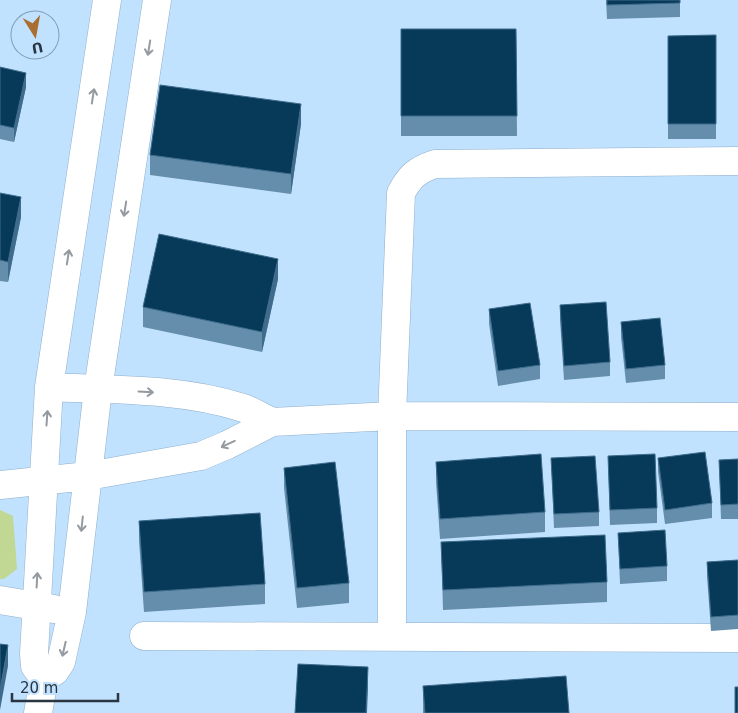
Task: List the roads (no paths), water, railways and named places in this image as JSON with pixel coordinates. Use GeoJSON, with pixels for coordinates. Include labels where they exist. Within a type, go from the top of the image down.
{"type":"FeatureCollection","features":[{"type":"Feature","properties":{"kind":"street"},"geometry":{"type":"LineString","coordinates":[[38,713],[44,678],[35,666],[36,607],[49,387],[107,0]]}},
{"type":"Feature","properties":{"kind":"street"},"geometry":{"type":"LineString","coordinates":[[44,678],[55,672],[61,662],[72,612],[98,389],[157,0]]}},
{"type":"Feature","properties":{"kind":"street"},"geometry":{"type":"LineString","coordinates":[[392,635],[392,416],[401,193],[409,178],[419,169],[435,164],[738,161]]}},
{"type":"Feature","properties":{"kind":"street"},"geometry":{"type":"LineString","coordinates":[[49,387],[162,393],[211,400],[241,407],[272,422]]}},
{"type":"Feature","properties":{"kind":"street"},"geometry":{"type":"LineString","coordinates":[[0,485],[88,476],[201,456],[272,422],[392,416],[738,417]]}},
{"type":"Feature","properties":{"kind":"street"},"geometry":{"type":"LineString","coordinates":[[0,600],[72,612]]}},
{"type":"Feature","properties":{"kind":"street"},"geometry":{"type":"LineString","coordinates":[[144,636],[392,635],[738,638]]}}]}
